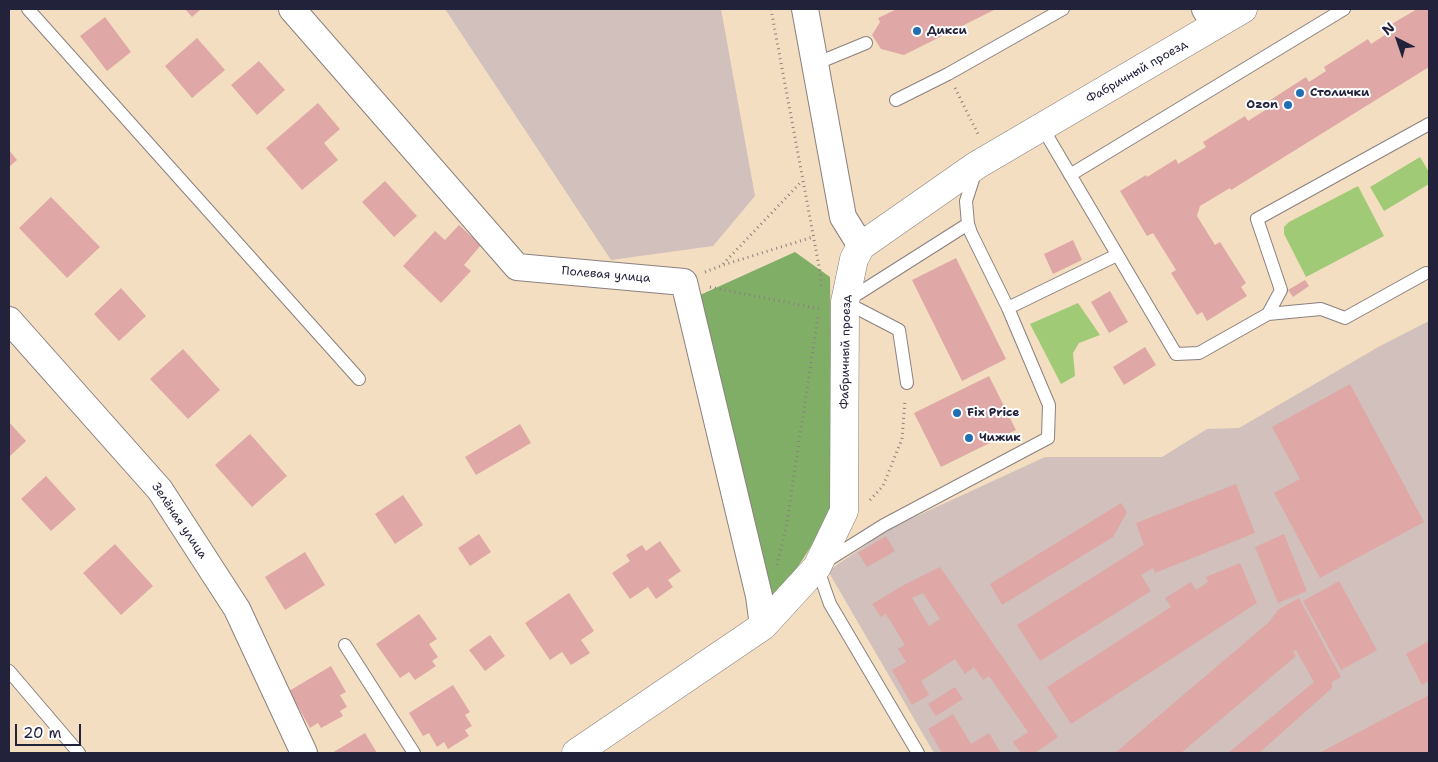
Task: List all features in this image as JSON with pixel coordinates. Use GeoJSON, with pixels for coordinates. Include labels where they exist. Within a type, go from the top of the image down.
{"type":"FeatureCollection","features":[{"type":"Feature","properties":{"kind":"street","name":"Полевая улица"},"geometry":{"type":"LineString","coordinates":[[292,9],[517,267],[684,282]]}},
{"type":"Feature","properties":{"kind":"street"},"geometry":{"type":"LineString","coordinates":[[805,9],[843,217],[861,246]]}},
{"type":"Feature","properties":{"kind":"street","name":"Фабричный проезд"},"geometry":{"type":"LineString","coordinates":[[576,753],[763,626],[817,567],[844,511],[826,301],[861,246],[978,165],[1042,127],[1210,18],[1243,9]]}},
{"type":"Feature","properties":{"kind":"street"},"geometry":{"type":"LineString","coordinates":[[684,282],[759,596],[763,626]]}},
{"type":"Feature","properties":{"kind":"street","name":"Зелёная улица"},"geometry":{"type":"LineString","coordinates":[[9,320],[160,490],[237,609],[304,753]]}},
{"type":"Feature","properties":{"kind":"lane"},"geometry":{"type":"LineString","coordinates":[[28,9],[359,379]]}},
{"type":"Feature","properties":{"kind":"lane"},"geometry":{"type":"LineString","coordinates":[[896,100],[948,74],[1063,9]]}},
{"type":"Feature","properties":{"kind":"lane"},"geometry":{"type":"LineString","coordinates":[[1070,175],[1344,9]]}},
{"type":"Feature","properties":{"kind":"lane"},"geometry":{"type":"LineString","coordinates":[[815,64],[866,42]]}},
{"type":"Feature","properties":{"kind":"lane"},"geometry":{"type":"LineString","coordinates":[[1268,314],[1281,290],[1257,219],[1429,124]]}},
{"type":"Feature","properties":{"kind":"lane"},"geometry":{"type":"LineString","coordinates":[[1042,127],[1176,354],[1199,353],[1268,314],[1321,309],[1345,318],[1426,273]]}},
{"type":"Feature","properties":{"kind":"lane"},"geometry":{"type":"LineString","coordinates":[[918,753],[830,604],[817,567],[884,524],[1048,438],[1049,405],[1008,308],[968,224],[966,201],[978,165]]}},
{"type":"Feature","properties":{"kind":"lane"},"geometry":{"type":"LineString","coordinates":[[826,301],[968,224]]}},
{"type":"Feature","properties":{"kind":"lane"},"geometry":{"type":"LineString","coordinates":[[1008,308],[1117,255]]}},
{"type":"Feature","properties":{"kind":"lane"},"geometry":{"type":"LineString","coordinates":[[826,301],[899,330],[907,383]]}},
{"type":"Feature","properties":{"kind":"lane"},"geometry":{"type":"LineString","coordinates":[[345,645],[414,753]]}},
{"type":"Feature","properties":{"kind":"lane"},"geometry":{"type":"LineString","coordinates":[[9,671],[79,753]]}},
{"type":"Feature","properties":{"kind":"path"},"geometry":{"type":"LineString","coordinates":[[771,9],[826,301],[786,528]]}},
{"type":"Feature","properties":{"kind":"path"},"geometry":{"type":"LineString","coordinates":[[948,74],[980,138]]}},
{"type":"Feature","properties":{"kind":"path"},"geometry":{"type":"LineString","coordinates":[[723,265],[802,180]]}},
{"type":"Feature","properties":{"kind":"path"},"geometry":{"type":"LineString","coordinates":[[684,282],[723,265],[813,237]]}},
{"type":"Feature","properties":{"kind":"path"},"geometry":{"type":"LineString","coordinates":[[684,282],[826,301]]}},
{"type":"Feature","properties":{"kind":"path"},"geometry":{"type":"LineString","coordinates":[[865,504],[883,486],[902,439],[907,383]]}},
{"type":"Feature","properties":{"kind":"shaded area"},"geometry":{"type":"Polygon","coordinates":[[[445,9],[721,9],[755,196],[713,246],[611,260],[445,9]]]}},
{"type":"Feature","properties":{"kind":"shaded area"},"geometry":{"type":"Polygon","coordinates":[[[1429,321],[1429,753],[934,753],[828,571],[891,528],[1045,457],[1162,457],[1207,429],[1239,428],[1380,346],[1429,321]]]}},
{"type":"Feature","properties":{"kind":"green space"},"geometry":{"type":"Polygon","coordinates":[[[1420,157],[1429,172],[1429,184],[1384,211],[1370,187],[1420,157]]]}},
{"type":"Feature","properties":{"kind":"green space"},"geometry":{"type":"Polygon","coordinates":[[[1358,186],[1384,236],[1306,277],[1284,234],[1284,227],[1289,222],[1358,186]]]}},
{"type":"Feature","properties":{"kind":"green space"},"geometry":{"type":"Polygon","coordinates":[[[795,252],[830,277],[833,512],[774,604],[700,295],[795,252]]]}},
{"type":"Feature","properties":{"kind":"green space"},"geometry":{"type":"Polygon","coordinates":[[[1078,303],[1100,335],[1079,343],[1073,353],[1075,376],[1061,384],[1030,324],[1078,303]]]}},
{"type":"Feature","properties":{"kind":"building"},"geometry":{"type":"Polygon","coordinates":[[[185,9],[201,9],[192,17],[185,9]]]}},
{"type":"Feature","properties":{"kind":"building"},"geometry":{"type":"Polygon","coordinates":[[[897,9],[996,9],[904,55],[881,49],[872,35],[880,22],[878,18],[897,9]]]}},
{"type":"Feature","properties":{"kind":"building"},"geometry":{"type":"Polygon","coordinates":[[[1417,9],[1429,9],[1429,67],[1231,190],[1230,188],[1200,206],[1197,216],[1215,245],[1220,242],[1246,283],[1241,287],[1247,296],[1207,321],[1202,312],[1197,315],[1171,273],[1176,270],[1153,233],[1147,236],[1120,191],[1176,159],[1178,164],[1206,147],[1203,142],[1245,116],[1248,121],[1267,109],[1264,104],[1306,77],[1309,82],[1326,71],[1324,67],[1368,39],[1371,44],[1388,33],[1385,28],[1417,9]]]}},
{"type":"Feature","properties":{"kind":"building"},"geometry":{"type":"Polygon","coordinates":[[[105,17],[131,52],[107,71],[80,36],[105,17]]]}},
{"type":"Feature","properties":{"kind":"building"},"geometry":{"type":"Polygon","coordinates":[[[197,38],[225,70],[192,98],[165,66],[197,38]]]}},
{"type":"Feature","properties":{"kind":"building"},"geometry":{"type":"Polygon","coordinates":[[[259,61],[285,90],[257,115],[231,85],[259,61]]]}},
{"type":"Feature","properties":{"kind":"building"},"geometry":{"type":"Polygon","coordinates":[[[318,103],[340,129],[324,143],[338,160],[302,190],[266,148],[318,103]]]}},
{"type":"Feature","properties":{"kind":"building"},"geometry":{"type":"Polygon","coordinates":[[[9,150],[17,160],[9,167],[9,150]]]}},
{"type":"Feature","properties":{"kind":"building"},"geometry":{"type":"Polygon","coordinates":[[[385,181],[417,216],[394,237],[362,202],[385,181]]]}},
{"type":"Feature","properties":{"kind":"building"},"geometry":{"type":"Polygon","coordinates":[[[51,197],[100,247],[67,278],[19,228],[51,197]]]}},
{"type":"Feature","properties":{"kind":"building"},"geometry":{"type":"Polygon","coordinates":[[[459,225],[481,245],[464,265],[471,271],[441,303],[403,266],[435,231],[445,240],[459,225]]]}},
{"type":"Feature","properties":{"kind":"building"},"geometry":{"type":"Polygon","coordinates":[[[1073,240],[1082,260],[1053,274],[1044,254],[1073,240]]]}},
{"type":"Feature","properties":{"kind":"building"},"geometry":{"type":"Polygon","coordinates":[[[956,258],[1006,359],[962,381],[912,280],[956,258]]]}},
{"type":"Feature","properties":{"kind":"building"},"geometry":{"type":"Polygon","coordinates":[[[1305,280],[1309,286],[1293,297],[1288,290],[1305,280]]]}},
{"type":"Feature","properties":{"kind":"building"},"geometry":{"type":"Polygon","coordinates":[[[121,288],[146,316],[119,341],[94,314],[121,288]]]}},
{"type":"Feature","properties":{"kind":"building"},"geometry":{"type":"Polygon","coordinates":[[[1110,291],[1128,322],[1109,333],[1091,302],[1110,291]]]}},
{"type":"Feature","properties":{"kind":"building"},"geometry":{"type":"Polygon","coordinates":[[[1145,347],[1156,365],[1124,385],[1113,367],[1145,347]]]}},
{"type":"Feature","properties":{"kind":"building"},"geometry":{"type":"Polygon","coordinates":[[[183,349],[220,390],[188,419],[150,379],[183,349]]]}},
{"type":"Feature","properties":{"kind":"building"},"geometry":{"type":"Polygon","coordinates":[[[989,376],[1016,430],[941,467],[914,413],[989,376]]]}},
{"type":"Feature","properties":{"kind":"building"},"geometry":{"type":"Polygon","coordinates":[[[1350,384],[1424,522],[1320,578],[1274,493],[1300,479],[1272,427],[1350,384]]]}},
{"type":"Feature","properties":{"kind":"building"},"geometry":{"type":"Polygon","coordinates":[[[9,422],[26,441],[9,457],[9,422]]]}},
{"type":"Feature","properties":{"kind":"building"},"geometry":{"type":"Polygon","coordinates":[[[520,424],[531,443],[476,475],[465,457],[520,424]]]}},
{"type":"Feature","properties":{"kind":"building"},"geometry":{"type":"Polygon","coordinates":[[[250,434],[287,476],[252,507],[215,465],[250,434]]]}},
{"type":"Feature","properties":{"kind":"building"},"geometry":{"type":"Polygon","coordinates":[[[46,476],[76,509],[51,531],[21,499],[46,476]]]}},
{"type":"Feature","properties":{"kind":"building"},"geometry":{"type":"Polygon","coordinates":[[[1236,484],[1255,533],[1155,573],[1153,568],[1141,575],[1151,591],[1040,661],[1017,625],[1144,545],[1136,523],[1236,484]]]}},
{"type":"Feature","properties":{"kind":"building"},"geometry":{"type":"Polygon","coordinates":[[[403,495],[423,525],[395,544],[375,514],[403,495]]]}},
{"type":"Feature","properties":{"kind":"building"},"geometry":{"type":"Polygon","coordinates":[[[1121,503],[1127,512],[1113,537],[1002,605],[990,584],[1121,503]]]}},
{"type":"Feature","properties":{"kind":"building"},"geometry":{"type":"Polygon","coordinates":[[[479,534],[491,552],[470,566],[458,548],[479,534]]]}},
{"type":"Feature","properties":{"kind":"building"},"geometry":{"type":"Polygon","coordinates":[[[1284,534],[1307,591],[1278,603],[1255,547],[1284,534]]]}},
{"type":"Feature","properties":{"kind":"building"},"geometry":{"type":"Polygon","coordinates":[[[886,536],[895,551],[867,567],[858,553],[886,536]]]}},
{"type":"Feature","properties":{"kind":"building"},"geometry":{"type":"Polygon","coordinates":[[[660,541],[681,571],[668,580],[673,587],[656,599],[648,587],[630,599],[612,573],[630,561],[626,555],[642,545],[646,551],[660,541]]]}},
{"type":"Feature","properties":{"kind":"building"},"geometry":{"type":"Polygon","coordinates":[[[115,544],[153,586],[121,615],[83,573],[115,544]]]}},
{"type":"Feature","properties":{"kind":"building"},"geometry":{"type":"Polygon","coordinates":[[[305,552],[325,585],[285,610],[265,577],[305,552]]]}},
{"type":"Feature","properties":{"kind":"building"},"geometry":{"type":"Polygon","coordinates":[[[1240,563],[1257,603],[1071,724],[1047,687],[1171,607],[1165,598],[1191,582],[1196,590],[1208,582],[1206,577],[1240,563]]]}},
{"type":"Feature","properties":{"kind":"building"},"geometry":{"type":"Polygon","coordinates":[[[940,567],[1058,737],[1035,753],[1021,753],[1013,742],[1028,732],[989,676],[983,680],[974,667],[965,674],[955,659],[921,681],[929,695],[912,705],[892,670],[906,662],[898,649],[905,645],[886,614],[881,617],[872,604],[940,567]],[[923,593],[912,598],[929,626],[940,619],[923,593]]]}},
{"type":"Feature","properties":{"kind":"building"},"geometry":{"type":"Polygon","coordinates":[[[1339,581],[1377,650],[1341,670],[1303,601],[1339,581]]]}},
{"type":"Feature","properties":{"kind":"building"},"geometry":{"type":"Polygon","coordinates":[[[569,593],[594,631],[581,640],[590,653],[571,665],[562,652],[550,660],[525,623],[569,593]]]}},
{"type":"Feature","properties":{"kind":"building"},"geometry":{"type":"Polygon","coordinates":[[[1299,598],[1341,677],[1332,682],[1332,688],[1259,753],[1228,753],[1314,682],[1296,650],[1293,652],[1296,656],[1181,753],[1115,753],[1268,623],[1279,609],[1299,598]]]}},
{"type":"Feature","properties":{"kind":"building"},"geometry":{"type":"Polygon","coordinates":[[[419,614],[437,639],[429,644],[438,657],[432,661],[436,666],[415,680],[409,672],[400,678],[376,644],[419,614]]]}},
{"type":"Feature","properties":{"kind":"building"},"geometry":{"type":"Polygon","coordinates":[[[490,635],[505,656],[485,671],[469,650],[490,635]]]}},
{"type":"Feature","properties":{"kind":"building"},"geometry":{"type":"Polygon","coordinates":[[[1429,641],[1429,681],[1422,685],[1406,654],[1429,641]]]}},
{"type":"Feature","properties":{"kind":"building"},"geometry":{"type":"Polygon","coordinates":[[[331,666],[346,692],[340,695],[347,707],[340,711],[343,716],[321,728],[318,723],[310,728],[289,691],[331,666]]]}},
{"type":"Feature","properties":{"kind":"building"},"geometry":{"type":"Polygon","coordinates":[[[453,685],[470,712],[465,715],[472,726],[465,730],[469,736],[448,749],[444,742],[437,747],[429,733],[423,736],[409,713],[453,685]]]}},
{"type":"Feature","properties":{"kind":"building"},"geometry":{"type":"Polygon","coordinates":[[[955,687],[963,699],[936,716],[928,704],[955,687]]]}},
{"type":"Feature","properties":{"kind":"building"},"geometry":{"type":"Polygon","coordinates":[[[1429,695],[1429,753],[1319,753],[1429,695]]]}},
{"type":"Feature","properties":{"kind":"building"},"geometry":{"type":"Polygon","coordinates":[[[953,714],[971,744],[989,733],[1001,753],[942,753],[928,729],[953,714]]]}},
{"type":"Feature","properties":{"kind":"building"},"geometry":{"type":"Polygon","coordinates":[[[365,733],[377,753],[332,753],[365,733]]]}},
{"type":"Feature","properties":{"kind":"place","name":"Дикси"},"geometry":{"type":"Point","coordinates":[917,31]}},
{"type":"Feature","properties":{"kind":"place","name":"Столички"},"geometry":{"type":"Point","coordinates":[1300,93]}},
{"type":"Feature","properties":{"kind":"place","name":"Ozon"},"geometry":{"type":"Point","coordinates":[1288,105]}},
{"type":"Feature","properties":{"kind":"place","name":"Fix Price"},"geometry":{"type":"Point","coordinates":[957,413]}},
{"type":"Feature","properties":{"kind":"place","name":"Чижик"},"geometry":{"type":"Point","coordinates":[969,438]}}]}
